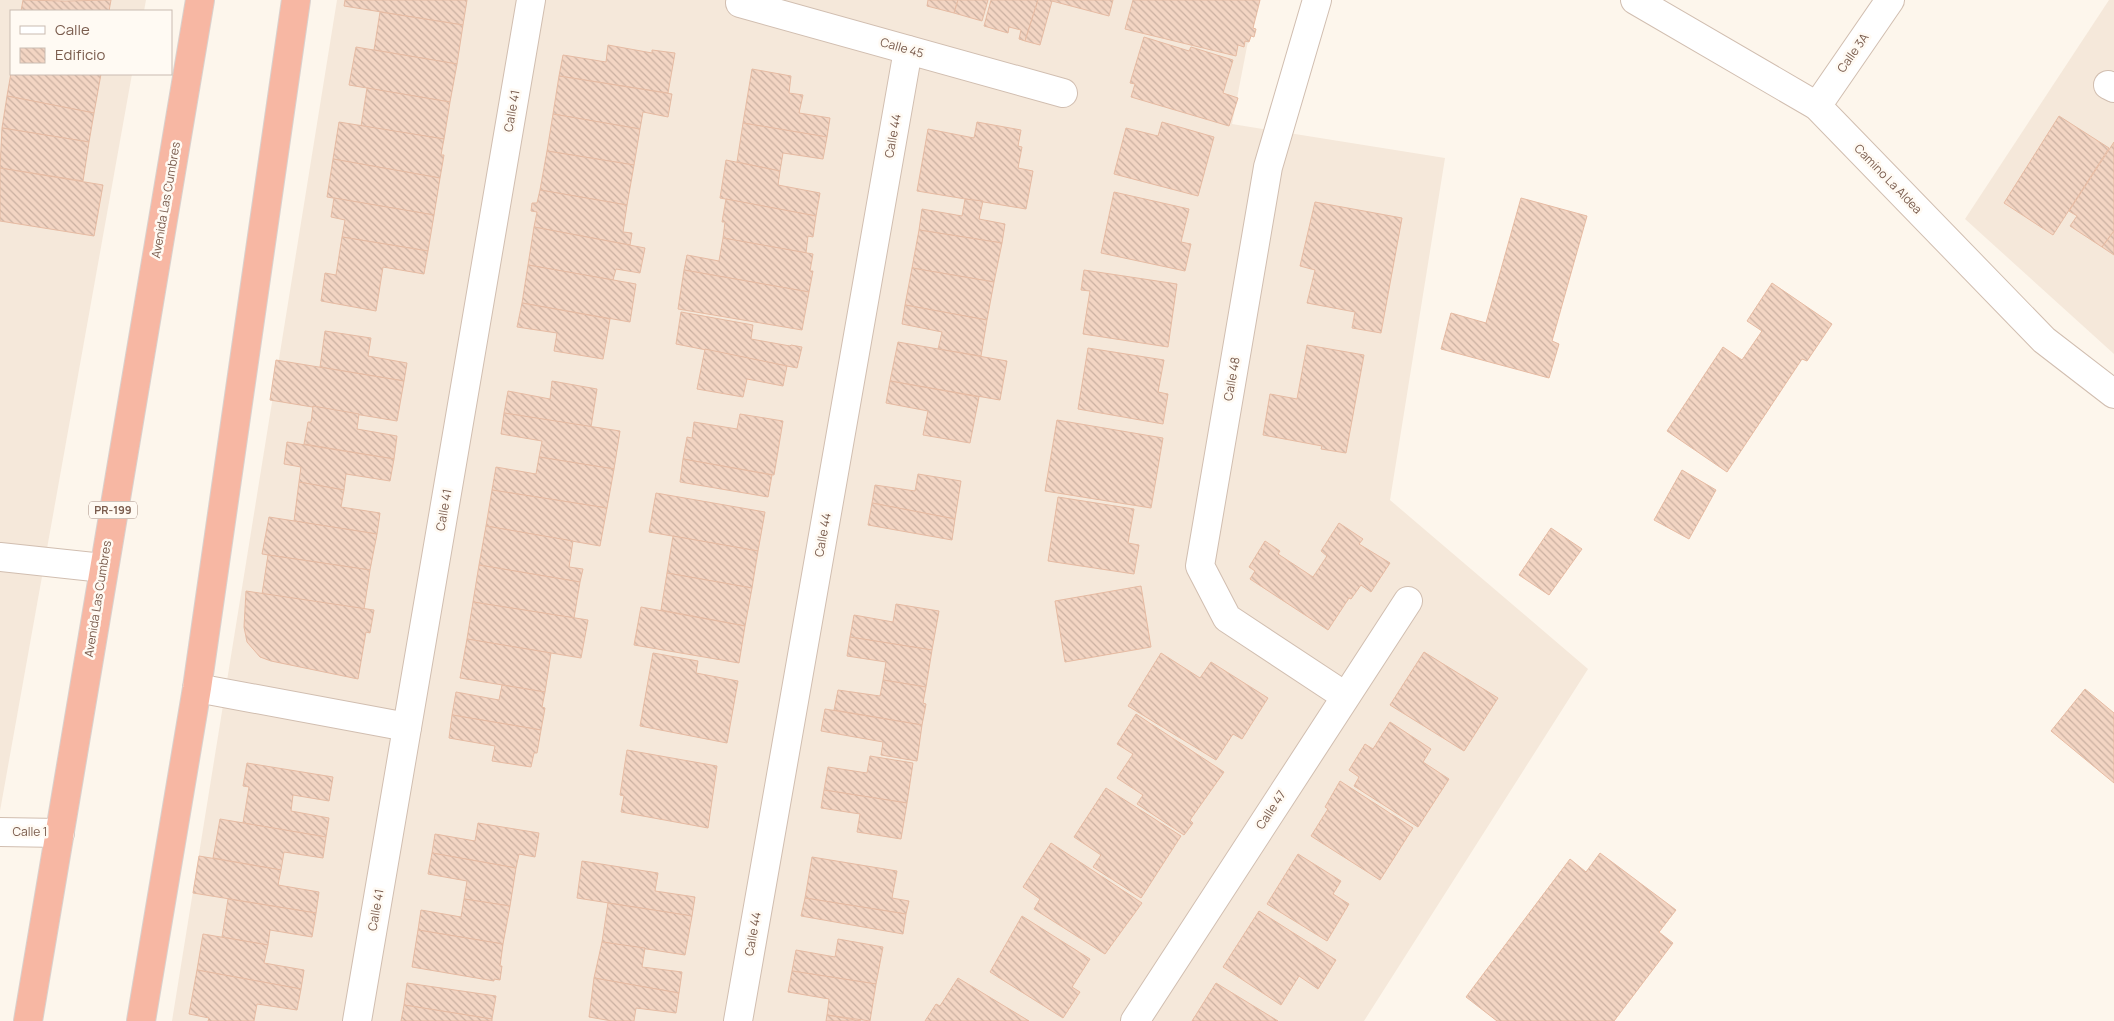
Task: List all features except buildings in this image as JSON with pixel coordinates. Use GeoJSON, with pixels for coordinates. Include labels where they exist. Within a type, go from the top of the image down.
{"type":"FeatureCollection","features":[{"type":"Feature","properties":{"kind":"highway","name":"Avenida Las Cumbres"},"geometry":{"type":"LineString","coordinates":[[28,1021],[200,0]]}},
{"type":"Feature","properties":{"kind":"highway"},"geometry":{"type":"LineString","coordinates":[[141,1021],[197,688],[296,0]]}},
{"type":"Feature","properties":{"kind":"street","name":"Calle 41"},"geometry":{"type":"LineString","coordinates":[[357,1021],[531,0]]}},
{"type":"Feature","properties":{"kind":"street","name":"Calle 48"},"geometry":{"type":"LineString","coordinates":[[1317,0],[1268,167],[1200,566],[1228,618],[1344,696]]}},
{"type":"Feature","properties":{"kind":"street","name":"Camino La Aldea"},"geometry":{"type":"LineString","coordinates":[[1635,0],[1817,106],[2044,340],[2114,394]]}},
{"type":"Feature","properties":{"kind":"street","name":"Calle 3A"},"geometry":{"type":"LineString","coordinates":[[1817,106],[1890,0]]}},
{"type":"Feature","properties":{"kind":"street","name":"Calle 45"},"geometry":{"type":"LineString","coordinates":[[740,3],[1063,93]]}},
{"type":"Feature","properties":{"kind":"street","name":"Calle 44"},"geometry":{"type":"LineString","coordinates":[[738,1021],[908,50]]}},
{"type":"Feature","properties":{"kind":"street"},"geometry":{"type":"LineString","coordinates":[[0,557],[103,568]]}},
{"type":"Feature","properties":{"kind":"street","name":"Calle 47"},"geometry":{"type":"LineString","coordinates":[[1135,1021],[1344,696],[1408,601]]}},
{"type":"Feature","properties":{"kind":"street"},"geometry":{"type":"LineString","coordinates":[[197,688],[407,727]]}},
{"type":"Feature","properties":{"kind":"street","name":"Calle 1"},"geometry":{"type":"LineString","coordinates":[[0,832],[60,833]]}},
{"type":"Feature","properties":{"kind":"shaded area"},"geometry":{"type":"Polygon","coordinates":[[[0,0],[146,0],[144,10],[10,10],[10,75],[132,75],[0,811],[0,0]]]}},
{"type":"Feature","properties":{"kind":"shaded area"},"geometry":{"type":"Polygon","coordinates":[[[337,0],[1256,0],[1232,124],[1445,158],[1390,500],[1588,669],[1364,1021],[172,1021],[337,0]]]}},
{"type":"Feature","properties":{"kind":"shaded area"},"geometry":{"type":"Polygon","coordinates":[[[2109,0],[2114,0],[2114,354],[1965,219],[2109,0]]]}}]}
